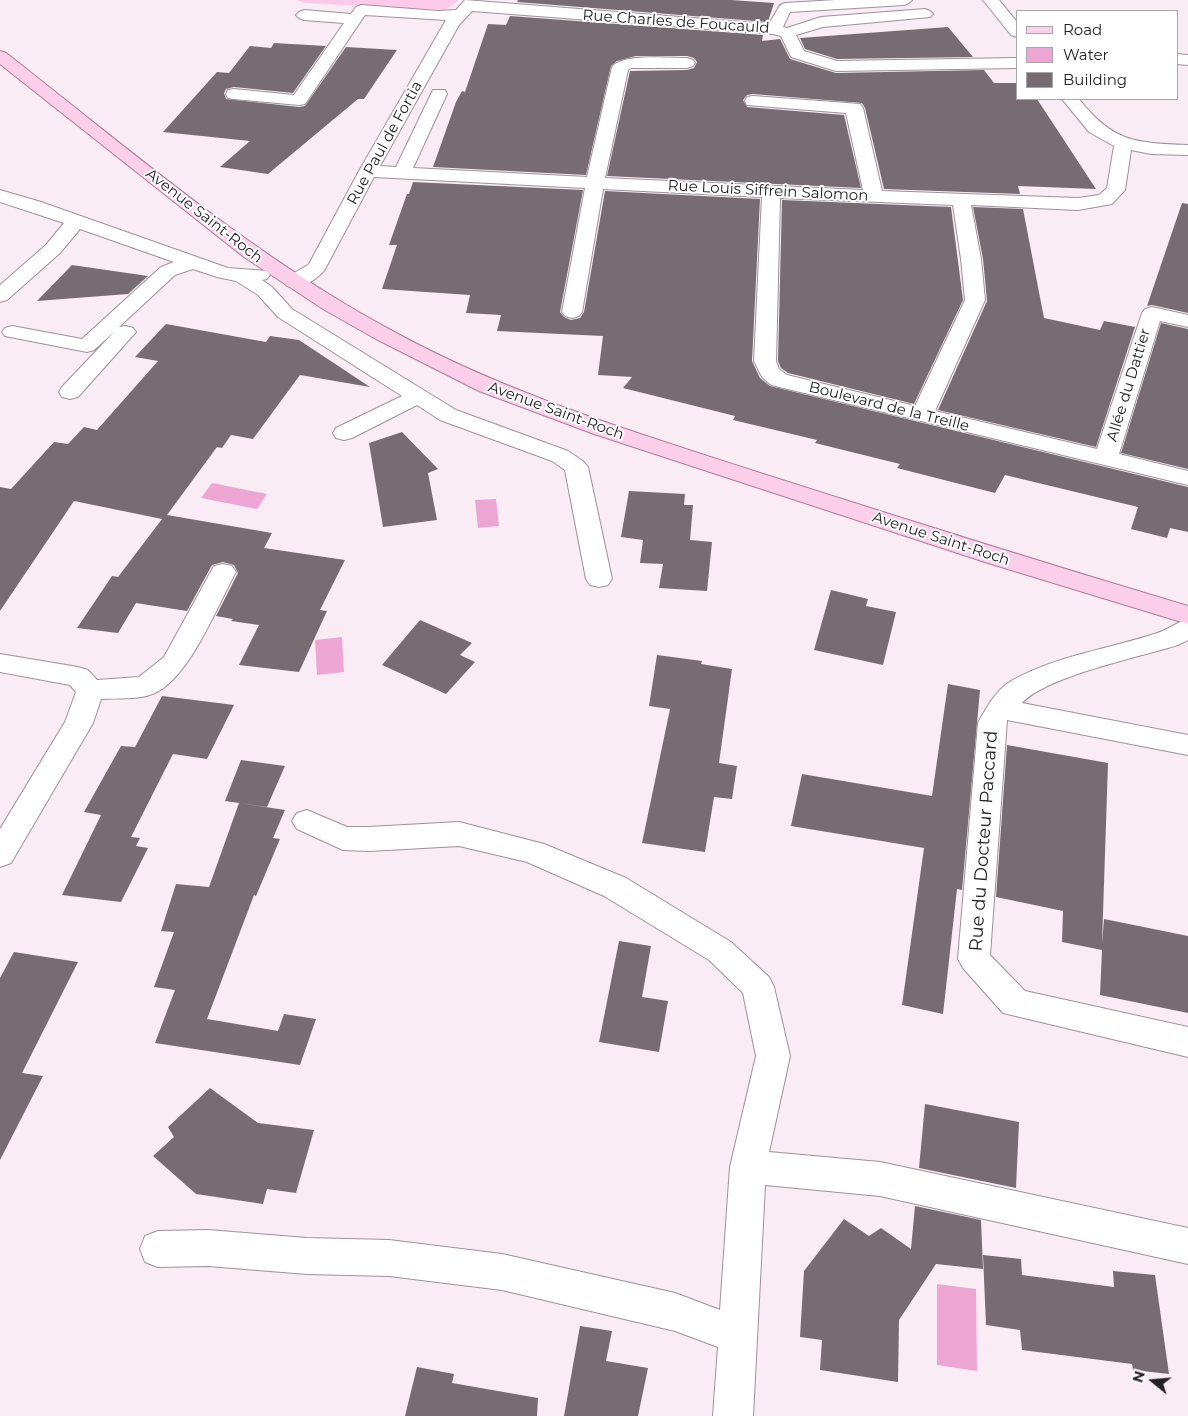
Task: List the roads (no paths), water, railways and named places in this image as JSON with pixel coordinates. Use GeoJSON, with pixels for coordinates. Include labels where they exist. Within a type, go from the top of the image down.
{"type":"FeatureCollection","features":[{"type":"Feature","properties":{"kind":"main road","name":"Avenue Saint-Roch"},"geometry":{"type":"LineString","coordinates":[[0,56],[251,254],[330,305],[391,339],[487,386],[602,430],[1188,615]]}},
{"type":"Feature","properties":{"kind":"street"},"geometry":{"type":"LineString","coordinates":[[904,0],[785,8],[780,31],[821,22],[925,14]]}},
{"type":"Feature","properties":{"kind":"street"},"geometry":{"type":"LineString","coordinates":[[991,0],[1016,31]]}},
{"type":"Feature","properties":{"kind":"street","name":"Rue Charles de Foucauld"},"geometry":{"type":"LineString","coordinates":[[355,18],[361,10],[438,16],[467,7],[780,31],[797,54],[836,66],[1016,64]]}},
{"type":"Feature","properties":{"kind":"street","name":"Rue Paul de Fortia"},"geometry":{"type":"LineString","coordinates":[[70,392],[162,294],[191,278],[233,274],[258,276],[308,275],[317,266],[368,171],[452,23],[467,7]]}},
{"type":"Feature","properties":{"kind":"street"},"geometry":{"type":"LineString","coordinates":[[304,15],[355,18]]}},
{"type":"Feature","properties":{"kind":"street"},"geometry":{"type":"LineString","coordinates":[[234,94],[299,100],[355,18]]}},
{"type":"Feature","properties":{"kind":"street"},"geometry":{"type":"LineString","coordinates":[[572,312],[595,183],[620,67],[628,63],[687,63]]}},
{"type":"Feature","properties":{"kind":"street"},"geometry":{"type":"LineString","coordinates":[[402,172],[439,94]]}},
{"type":"Feature","properties":{"kind":"street"},"geometry":{"type":"LineString","coordinates":[[1071,100],[1095,128],[1123,144],[1188,150]]}},
{"type":"Feature","properties":{"kind":"street"},"geometry":{"type":"LineString","coordinates":[[753,101],[854,108],[874,196]]}},
{"type":"Feature","properties":{"kind":"street","name":"Rue Louis Siffrein Salomon"},"geometry":{"type":"LineString","coordinates":[[368,171],[772,192],[1078,204],[1106,200],[1116,190],[1123,144]]}},
{"type":"Feature","properties":{"kind":"street","name":"Boulevard de la Treille"},"geometry":{"type":"LineString","coordinates":[[772,192],[765,361],[770,372],[779,380],[1188,478]]}},
{"type":"Feature","properties":{"kind":"street"},"geometry":{"type":"LineString","coordinates":[[0,196],[233,274],[265,291],[285,313],[448,415],[560,456],[576,467],[599,580]]}},
{"type":"Feature","properties":{"kind":"street"},"geometry":{"type":"LineString","coordinates":[[922,415],[975,300],[971,258],[961,199]]}},
{"type":"Feature","properties":{"kind":"street"},"geometry":{"type":"LineString","coordinates":[[0,296],[53,249],[76,221]]}},
{"type":"Feature","properties":{"kind":"street"},"geometry":{"type":"LineString","coordinates":[[12,332],[87,346],[168,270],[193,262]]}},
{"type":"Feature","properties":{"kind":"street","name":"Allée du Dattier"},"geometry":{"type":"LineString","coordinates":[[1106,458],[1152,313],[1188,320]]}},
{"type":"Feature","properties":{"kind":"street"},"geometry":{"type":"LineString","coordinates":[[344,433],[418,396]]}},
{"type":"Feature","properties":{"kind":"street"},"geometry":{"type":"LineString","coordinates":[[0,664],[78,678],[90,690],[146,686],[174,664],[223,572]]}},
{"type":"Feature","properties":{"kind":"street"},"geometry":{"type":"LineString","coordinates":[[1000,709],[1019,690],[1052,673],[1169,639],[1188,628]]}},
{"type":"Feature","properties":{"kind":"street"},"geometry":{"type":"LineString","coordinates":[[0,855],[79,723],[90,690]]}},
{"type":"Feature","properties":{"kind":"street","name":"Rue du Docteur Paccard"},"geometry":{"type":"LineString","coordinates":[[1188,745],[1000,709],[992,723],[974,959],[1015,1003],[1188,1042]]}},
{"type":"Feature","properties":{"kind":"street"},"geometry":{"type":"LineString","coordinates":[[307,821],[342,838],[369,839],[459,834],[533,852],[615,886],[720,951],[758,987],[773,1056],[748,1167],[733,1416]]}},
{"type":"Feature","properties":{"kind":"street"},"geometry":{"type":"LineString","coordinates":[[748,1167],[880,1179],[1188,1246]]}},
{"type":"Feature","properties":{"kind":"street"},"geometry":{"type":"LineString","coordinates":[[158,1250],[208,1248],[307,1256],[389,1258],[502,1272],[676,1312],[738,1336]]}},
{"type":"Feature","properties":{"kind":"water"},"geometry":{"type":"Polygon","coordinates":[[[212,483],[267,494],[257,509],[201,498],[212,483]]]}},
{"type":"Feature","properties":{"kind":"water"},"geometry":{"type":"Polygon","coordinates":[[[496,499],[499,526],[478,528],[475,500],[496,499]]]}},
{"type":"Feature","properties":{"kind":"water"},"geometry":{"type":"Polygon","coordinates":[[[342,637],[344,672],[317,675],[315,640],[342,637]]]}},
{"type":"Feature","properties":{"kind":"water"},"geometry":{"type":"Polygon","coordinates":[[[937,1284],[976,1289],[977,1371],[937,1365],[937,1284]]]}}]}
